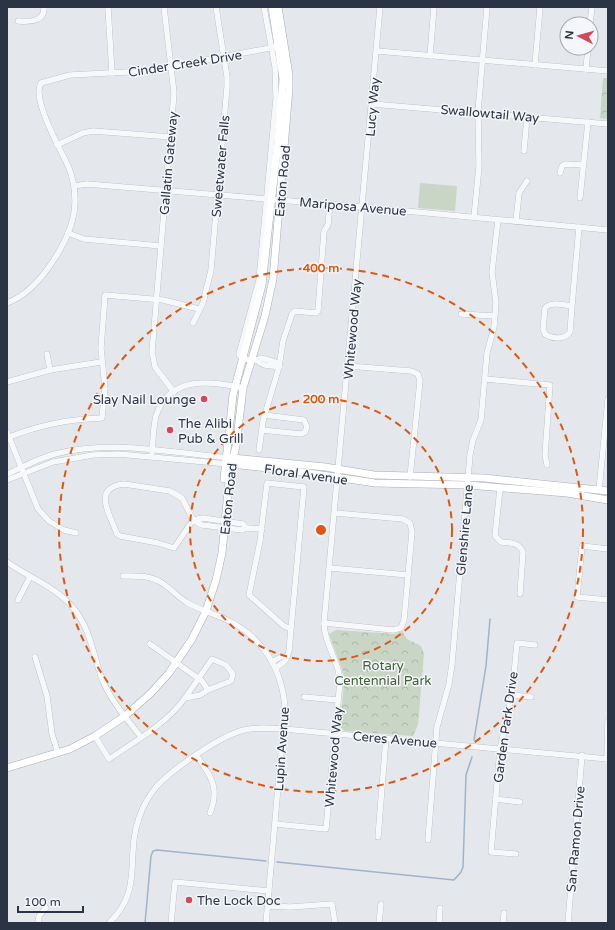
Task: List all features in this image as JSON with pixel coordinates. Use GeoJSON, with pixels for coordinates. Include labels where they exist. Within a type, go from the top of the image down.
{"type":"FeatureCollection","features":[{"type":"Feature","properties":{"kind":"street"},"geometry":{"type":"LineString","coordinates":[[18,21],[26,22],[40,19],[43,15],[44,7]]}},
{"type":"Feature","properties":{"kind":"street"},"geometry":{"type":"LineString","coordinates":[[108,7],[112,74]]}},
{"type":"Feature","properties":{"kind":"street","name":"Gallatin Gateway"},"geometry":{"type":"LineString","coordinates":[[164,7],[175,82],[156,299],[153,360],[160,374],[174,392]]}},
{"type":"Feature","properties":{"kind":"street","name":"Sweetwater Falls"},"geometry":{"type":"LineString","coordinates":[[193,323],[200,309],[211,270],[227,87],[216,7]]}},
{"type":"Feature","properties":{"kind":"street","name":"Eaton Road"},"geometry":{"type":"LineString","coordinates":[[228,461],[236,446],[243,388],[254,360],[273,279],[289,88],[278,47],[264,7]]}},
{"type":"Feature","properties":{"kind":"street","name":"Eaton Road"},"geometry":{"type":"LineString","coordinates":[[7,768],[57,752],[95,736],[151,693],[192,639],[219,567],[235,386],[262,284],[269,199],[282,93],[282,79],[272,7]]}},
{"type":"Feature","properties":{"kind":"street","name":"Eaton Road"},"geometry":{"type":"LineString","coordinates":[[278,7],[278,47]]}},
{"type":"Feature","properties":{"kind":"street","name":"Lucy Way"},"geometry":{"type":"LineString","coordinates":[[363,207],[380,7]]}},
{"type":"Feature","properties":{"kind":"street"},"geometry":{"type":"LineString","coordinates":[[430,56],[434,7]]}},
{"type":"Feature","properties":{"kind":"street"},"geometry":{"type":"LineString","coordinates":[[474,217],[479,166],[478,112],[487,7]]}},
{"type":"Feature","properties":{"kind":"street"},"geometry":{"type":"LineString","coordinates":[[535,65],[540,7]]}},
{"type":"Feature","properties":{"kind":"street","name":"Cinder Creek Drive"},"geometry":{"type":"LineString","coordinates":[[57,146],[46,118],[39,93],[39,86],[43,82],[61,76],[147,71],[278,47]]}},
{"type":"Feature","properties":{"kind":"street"},"geometry":{"type":"LineString","coordinates":[[377,51],[608,71]]}},
{"type":"Feature","properties":{"kind":"street"},"geometry":{"type":"LineString","coordinates":[[586,69],[587,56]]}},
{"type":"Feature","properties":{"kind":"street","name":"Swallowtail Way"},"geometry":{"type":"LineString","coordinates":[[372,104],[608,124]]}},
{"type":"Feature","properties":{"kind":"street"},"geometry":{"type":"LineString","coordinates":[[524,151],[527,116]]}},
{"type":"Feature","properties":{"kind":"street"},"geometry":{"type":"LineString","coordinates":[[580,198],[588,122]]}},
{"type":"Feature","properties":{"kind":"street"},"geometry":{"type":"LineString","coordinates":[[7,303],[21,296],[42,278],[68,233],[75,209],[74,186],[69,168],[57,146],[78,135],[93,131],[171,137]]}},
{"type":"Feature","properties":{"kind":"street"},"geometry":{"type":"LineString","coordinates":[[560,173],[564,164],[584,165]]}},
{"type":"Feature","properties":{"kind":"street"},"geometry":{"type":"LineString","coordinates":[[516,222],[519,193],[527,181]]}},
{"type":"Feature","properties":{"kind":"street","name":"Mariposa Avenue"},"geometry":{"type":"LineString","coordinates":[[74,186],[87,184],[218,196],[330,204],[608,230]]}},
{"type":"Feature","properties":{"kind":"street"},"geometry":{"type":"LineString","coordinates":[[259,450],[264,415],[278,367],[283,341],[292,314],[295,311],[316,313],[318,311],[324,231],[328,225],[330,204]]}},
{"type":"Feature","properties":{"kind":"street","name":"Whitewood Way"},"geometry":{"type":"LineString","coordinates":[[275,824],[326,829],[339,674],[326,640],[324,623],[363,207]]}},
{"type":"Feature","properties":{"kind":"street","name":"Glenshire Lane"},"geometry":{"type":"LineString","coordinates":[[428,840],[438,718],[451,674],[471,447],[481,420],[485,379],[496,303],[492,272],[498,220]]}},
{"type":"Feature","properties":{"kind":"street"},"geometry":{"type":"LineString","coordinates":[[572,306],[553,304],[547,305],[545,308],[543,329],[545,334],[561,338],[568,335],[570,332],[579,227]]}},
{"type":"Feature","properties":{"kind":"street"},"geometry":{"type":"LineString","coordinates":[[68,233],[84,239],[161,246]]}},
{"type":"Feature","properties":{"kind":"street"},"geometry":{"type":"LineString","coordinates":[[76,533],[64,530],[42,514],[34,501],[8,436],[52,425],[84,419],[102,418],[105,388],[101,362],[101,348],[105,294],[156,299],[186,304],[200,309]]}},
{"type":"Feature","properties":{"kind":"street"},"geometry":{"type":"LineString","coordinates":[[461,314],[494,316]]}},
{"type":"Feature","properties":{"kind":"street"},"geometry":{"type":"LineString","coordinates":[[47,354],[50,370]]}},
{"type":"Feature","properties":{"kind":"street"},"geometry":{"type":"LineString","coordinates":[[242,359],[254,360],[273,368],[278,367]]}},
{"type":"Feature","properties":{"kind":"street"},"geometry":{"type":"LineString","coordinates":[[7,382],[50,370],[101,362]]}},
{"type":"Feature","properties":{"kind":"street"},"geometry":{"type":"LineString","coordinates":[[348,366],[411,371],[418,374],[420,381],[410,477]]}},
{"type":"Feature","properties":{"kind":"street"},"geometry":{"type":"LineString","coordinates":[[485,379],[550,385],[545,455],[547,465]]}},
{"type":"Feature","properties":{"kind":"street"},"geometry":{"type":"LineString","coordinates":[[152,457],[157,414],[166,400],[174,392],[186,385],[196,382],[243,388]]}},
{"type":"Feature","properties":{"kind":"street"},"geometry":{"type":"LineString","coordinates":[[599,490],[608,399]]}},
{"type":"Feature","properties":{"kind":"street"},"geometry":{"type":"LineString","coordinates":[[262,430],[301,434],[305,432],[307,427],[304,420],[264,415]]}},
{"type":"Feature","properties":{"kind":"street","name":"Floral Avenue"},"geometry":{"type":"LineString","coordinates":[[7,480],[22,470],[53,454],[79,449],[105,447],[152,450],[337,478],[392,484],[468,485],[567,493],[608,500]]}},
{"type":"Feature","properties":{"kind":"street","name":"Floral Avenue"},"geometry":{"type":"LineString","coordinates":[[7,474],[79,456],[106,454],[338,469],[374,475],[410,477],[469,477],[608,491]]}},
{"type":"Feature","properties":{"kind":"street"},"geometry":{"type":"LineString","coordinates":[[274,665],[285,661],[289,651],[304,487],[267,483],[262,529],[248,595],[284,626],[291,629]]}},
{"type":"Feature","properties":{"kind":"street"},"geometry":{"type":"LineString","coordinates":[[193,520],[182,498],[170,491],[124,484],[108,489],[105,494],[105,502],[117,534],[120,536],[158,543],[174,548],[193,520],[203,518],[242,530],[246,528],[262,529]]}},
{"type":"Feature","properties":{"kind":"street"},"geometry":{"type":"LineString","coordinates":[[500,488],[495,536],[500,542],[516,544],[522,548],[520,594]]}},
{"type":"Feature","properties":{"kind":"street"},"geometry":{"type":"LineString","coordinates":[[324,623],[393,630],[401,628],[404,620],[412,528],[410,523],[403,520],[335,513]]}},
{"type":"Feature","properties":{"kind":"street"},"geometry":{"type":"LineString","coordinates":[[608,549],[582,546],[577,597],[608,600]]}},
{"type":"Feature","properties":{"kind":"street"},"geometry":{"type":"LineString","coordinates":[[7,562],[55,591],[78,614],[86,628],[106,688],[141,737]]}},
{"type":"Feature","properties":{"kind":"street"},"geometry":{"type":"LineString","coordinates":[[330,568],[408,576]]}},
{"type":"Feature","properties":{"kind":"street","name":"Lupin Avenue"},"geometry":{"type":"LineString","coordinates":[[123,576],[155,579],[186,602],[236,624],[260,644],[274,665],[284,696],[284,729],[266,923]]}},
{"type":"Feature","properties":{"kind":"street"},"geometry":{"type":"LineString","coordinates":[[18,600],[30,577]]}},
{"type":"Feature","properties":{"kind":"street","name":"Garden Park Drive"},"geometry":{"type":"LineString","coordinates":[[516,854],[491,852],[495,800],[502,735],[512,695],[517,643],[535,644]]}},
{"type":"Feature","properties":{"kind":"street"},"geometry":{"type":"LineString","coordinates":[[150,644],[198,679],[208,690]]}},
{"type":"Feature","properties":{"kind":"street"},"geometry":{"type":"LineString","coordinates":[[35,657],[47,696],[52,734],[57,752]]}},
{"type":"Feature","properties":{"kind":"street"},"geometry":{"type":"LineString","coordinates":[[95,736],[109,759],[171,715],[212,660],[226,665],[232,674],[231,681],[208,690],[200,695],[185,698]]}},
{"type":"Feature","properties":{"kind":"street"},"geometry":{"type":"LineString","coordinates":[[512,695],[531,697]]}},
{"type":"Feature","properties":{"kind":"street"},"geometry":{"type":"LineString","coordinates":[[304,697],[338,700]]}},
{"type":"Feature","properties":{"kind":"street"},"geometry":{"type":"LineString","coordinates":[[7,764],[57,752],[92,734],[124,714]]}},
{"type":"Feature","properties":{"kind":"street"},"geometry":{"type":"LineString","coordinates":[[607,759],[608,721]]}},
{"type":"Feature","properties":{"kind":"street","name":"Ceres Avenue"},"geometry":{"type":"LineString","coordinates":[[108,923],[120,912],[131,886],[136,829],[143,806],[158,786],[197,756],[225,738],[243,730],[263,728],[284,729],[607,759]]}},
{"type":"Feature","properties":{"kind":"street"},"geometry":{"type":"LineString","coordinates":[[378,836],[386,738]]}},
{"type":"Feature","properties":{"kind":"street"},"geometry":{"type":"LineString","coordinates":[[197,756],[214,784],[215,799],[210,814]]}},
{"type":"Feature","properties":{"kind":"street","name":"San Ramon Drive"},"geometry":{"type":"LineString","coordinates":[[568,923],[582,756]]}},
{"type":"Feature","properties":{"kind":"street"},"geometry":{"type":"LineString","coordinates":[[495,800],[520,802]]}},
{"type":"Feature","properties":{"kind":"street"},"geometry":{"type":"LineString","coordinates":[[172,923],[175,882],[269,890]]}},
{"type":"Feature","properties":{"kind":"street"},"geometry":{"type":"LineString","coordinates":[[268,906],[290,907],[332,904],[335,923]]}},
{"type":"Feature","properties":{"kind":"street"},"geometry":{"type":"LineString","coordinates":[[379,923],[381,904]]}},
{"type":"Feature","properties":{"kind":"street"},"geometry":{"type":"LineString","coordinates":[[38,923],[39,916],[46,908]]}},
{"type":"Feature","properties":{"kind":"street"},"geometry":{"type":"LineString","coordinates":[[438,923],[440,908]]}},
{"type":"Feature","properties":{"kind":"street"},"geometry":{"type":"LineString","coordinates":[[503,923],[504,912]]}},
{"type":"Feature","properties":{"kind":"green space"},"geometry":{"type":"Polygon","coordinates":[[[603,78],[608,78],[608,119],[600,118],[603,78]]]}},
{"type":"Feature","properties":{"kind":"green space"},"geometry":{"type":"Polygon","coordinates":[[[420,183],[457,186],[455,211],[418,208],[420,183]]]}},
{"type":"Feature","properties":{"kind":"green space","name":"Rotary Centennial Park"},"geometry":{"type":"Polygon","coordinates":[[[336,630],[395,634],[402,631],[407,639],[421,646],[424,654],[418,725],[413,736],[345,731],[340,727],[344,682],[343,672],[329,634],[336,630]]]}},
{"type":"Feature","properties":{"kind":"waterway"},"geometry":{"type":"LineString","coordinates":[[474,740],[486,666],[490,619]]}},
{"type":"Feature","properties":{"kind":"waterway"},"geometry":{"type":"LineString","coordinates":[[277,862],[454,880],[461,872],[463,867],[466,775],[472,757]]}},
{"type":"Feature","properties":{"kind":"waterway"},"geometry":{"type":"LineString","coordinates":[[145,923],[151,856],[153,851],[157,850],[266,861]]}},
{"type":"Feature","properties":{"kind":"place","name":"Slay Nail Lounge"},"geometry":{"type":"Point","coordinates":[204,399]}},
{"type":"Feature","properties":{"kind":"place","name":"The Alibi Pub & Grill"},"geometry":{"type":"Point","coordinates":[170,430]}},
{"type":"Feature","properties":{"kind":"place","name":"The Lock Doc"},"geometry":{"type":"Point","coordinates":[189,900]}}]}
